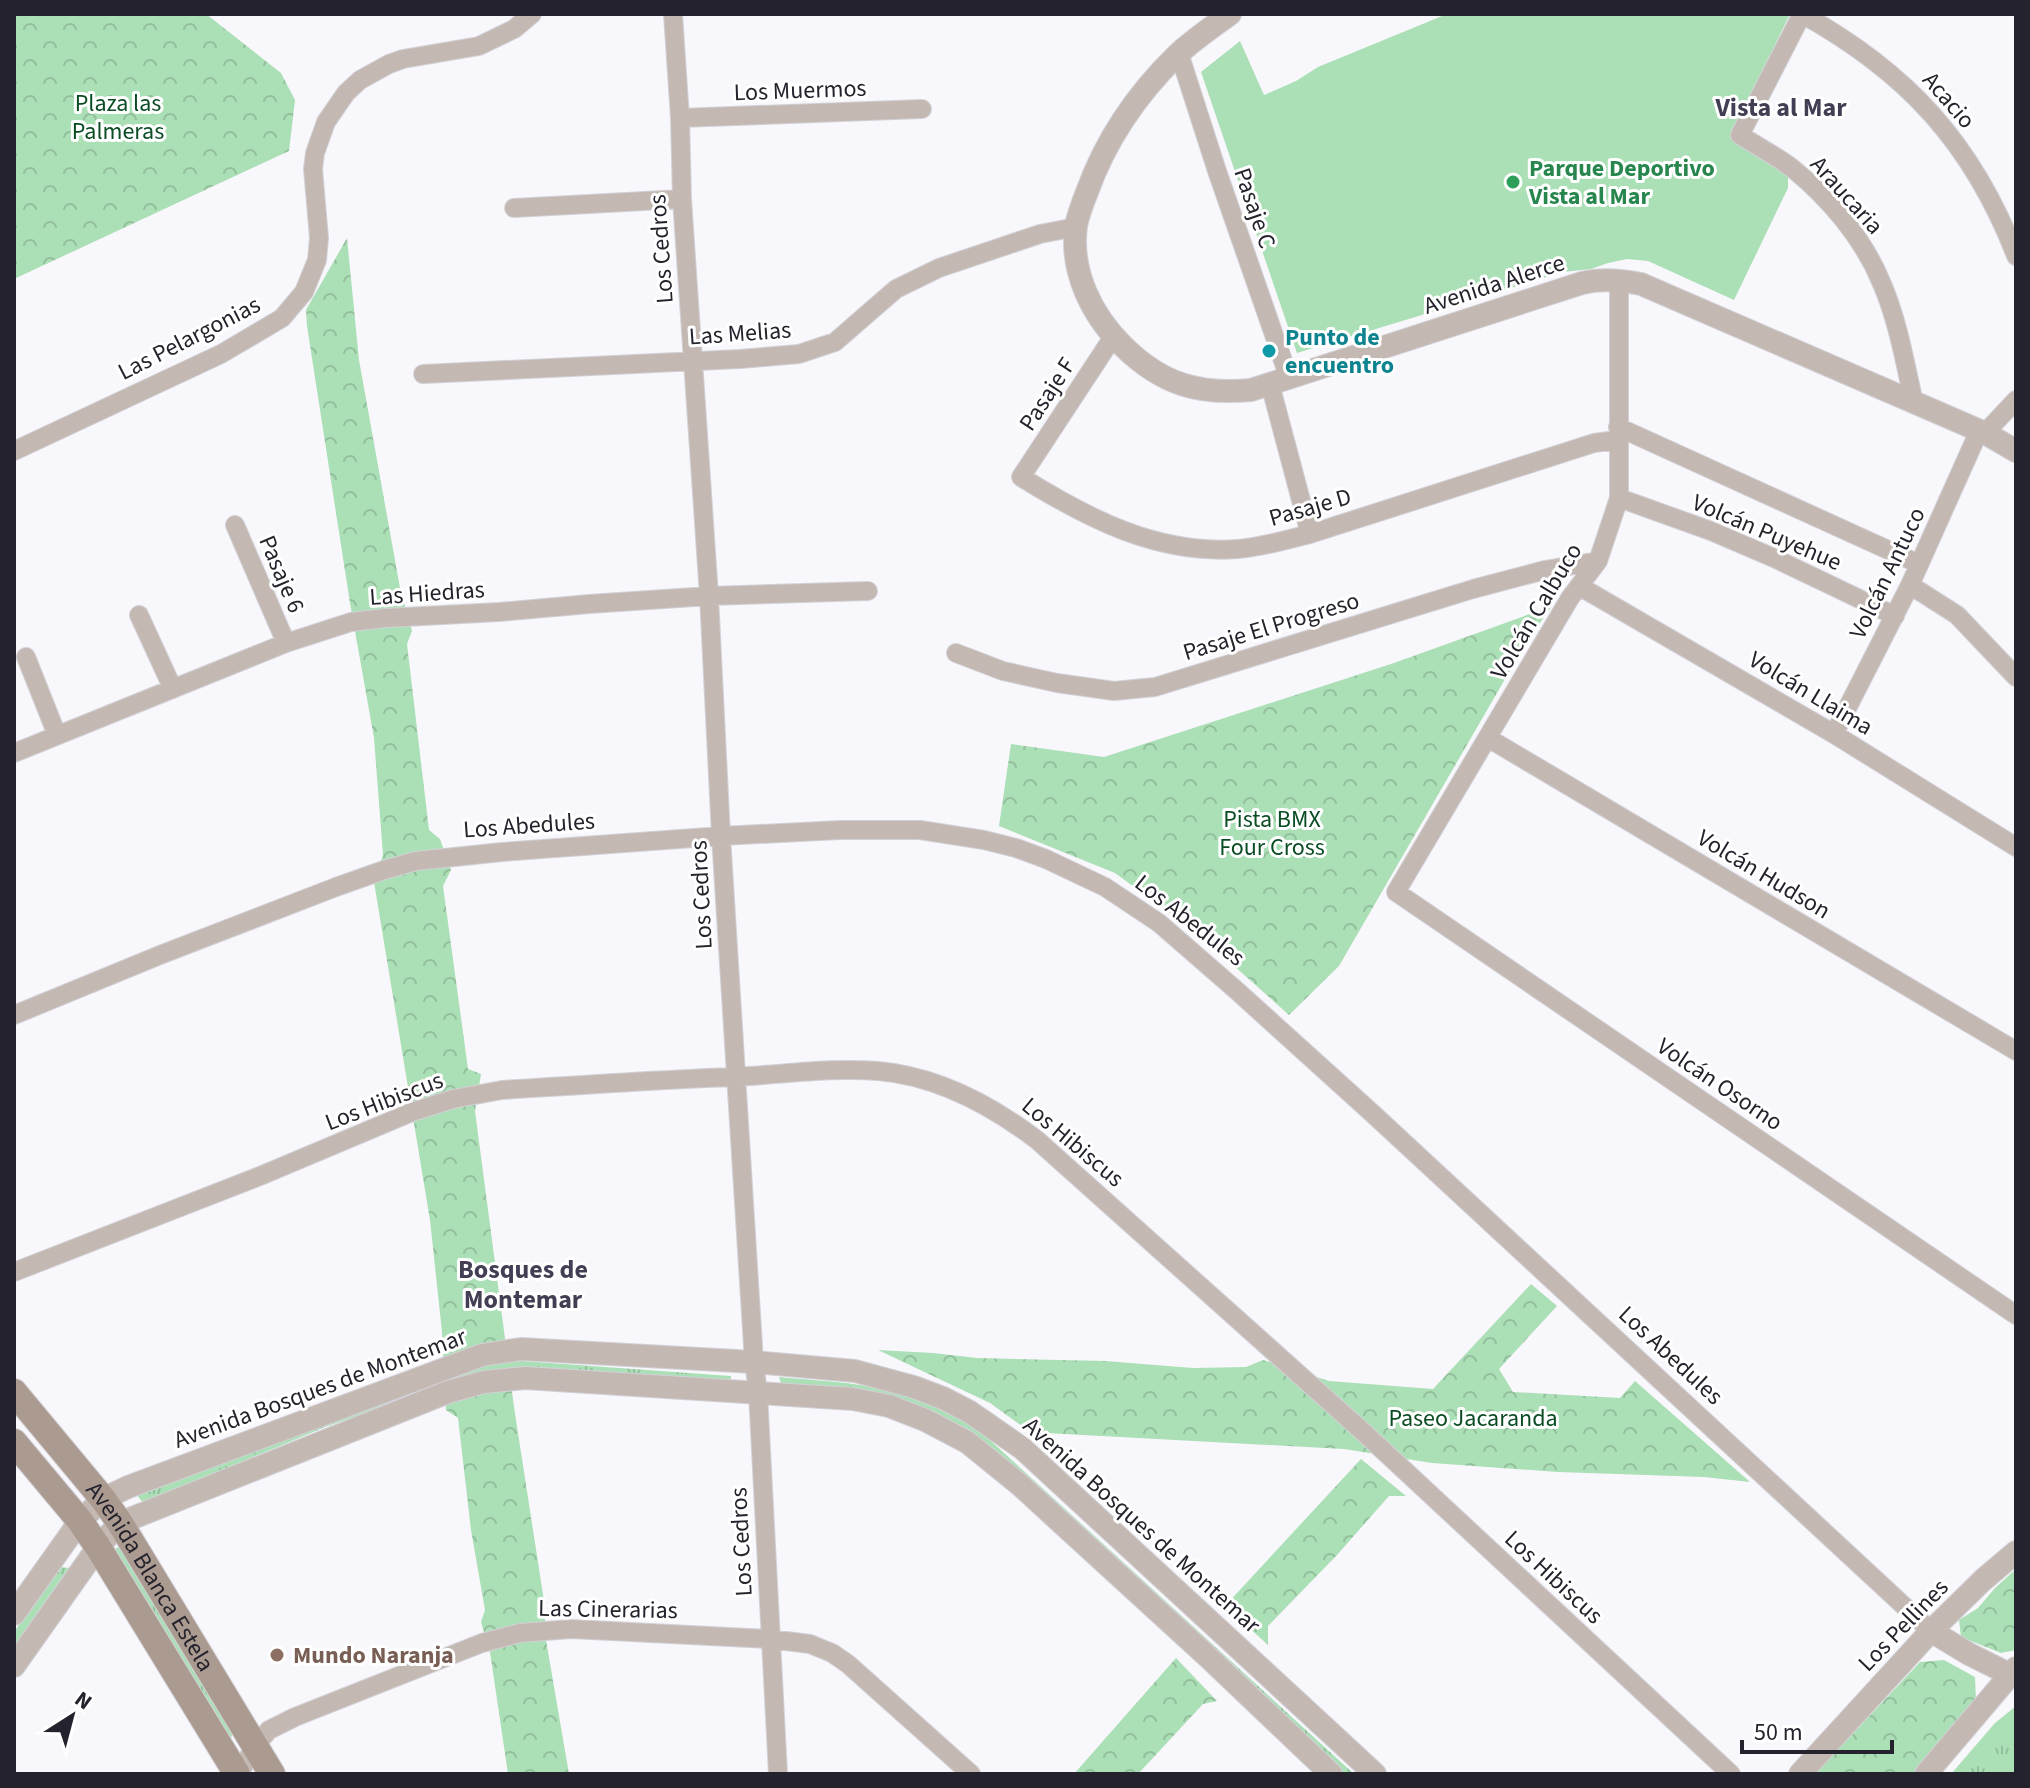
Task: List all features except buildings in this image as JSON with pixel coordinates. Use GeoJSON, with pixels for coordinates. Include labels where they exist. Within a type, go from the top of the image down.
{"type":"FeatureCollection","features":[{"type":"Feature","properties":{"kind":"main road","name":"Avenida Blanca Estela"},"geometry":{"type":"LineString","coordinates":[[14,1392],[120,1523],[272,1774]]}},
{"type":"Feature","properties":{"kind":"main road","name":"Avenida Blanca Estela"},"geometry":{"type":"LineString","coordinates":[[14,1442],[98,1547],[238,1774]]}},
{"type":"Feature","properties":{"kind":"street","name":"Las Pelargonias"},"geometry":{"type":"LineString","coordinates":[[14,451],[221,354],[282,318],[304,292],[317,260],[319,238],[313,169],[315,153],[326,122],[346,93],[360,80],[389,64],[479,46],[514,29],[532,14]]}},
{"type":"Feature","properties":{"kind":"street","name":"Los Cedros"},"geometry":{"type":"LineString","coordinates":[[673,14],[721,836],[758,1393],[778,1774]]}},
{"type":"Feature","properties":{"kind":"street","name":"Avenida Alerce"},"geometry":{"type":"LineString","coordinates":[[1230,14],[1179,53],[1156,76],[1118,127],[1092,178],[1076,227],[1077,262],[1091,306],[1113,337],[1152,372],[1200,389],[1251,390],[1582,283],[1619,280],[1641,284],[1982,432],[2016,451]]}},
{"type":"Feature","properties":{"kind":"street","name":"Araucaria"},"geometry":{"type":"LineString","coordinates":[[1802,14],[1740,135],[1792,169],[1828,203],[1861,243],[1882,284],[1901,345],[1914,403]]}},
{"type":"Feature","properties":{"kind":"street","name":"Acacio"},"geometry":{"type":"LineString","coordinates":[[1802,14],[1841,36],[1886,69],[1934,115],[1985,189],[2016,256]]}},
{"type":"Feature","properties":{"kind":"street","name":"Pasaje C"},"geometry":{"type":"LineString","coordinates":[[1179,53],[1280,381],[1310,534]]}},
{"type":"Feature","properties":{"kind":"street","name":"Los Muermos"},"geometry":{"type":"LineString","coordinates":[[680,118],[922,109]]}},
{"type":"Feature","properties":{"kind":"street"},"geometry":{"type":"LineString","coordinates":[[514,208],[682,199]]}},
{"type":"Feature","properties":{"kind":"street","name":"Las Melias"},"geometry":{"type":"LineString","coordinates":[[423,374],[799,354],[835,342],[896,289],[939,268],[1040,234],[1076,227]]}},
{"type":"Feature","properties":{"kind":"street","name":"Volcán Calbuco"},"geometry":{"type":"LineString","coordinates":[[1396,892],[1570,598],[1598,561],[1619,498],[1619,280]]}},
{"type":"Feature","properties":{"kind":"street","name":"Pasaje F"},"geometry":{"type":"LineString","coordinates":[[1021,477],[1113,337]]}},
{"type":"Feature","properties":{"kind":"street","name":"Volcán Antuco"},"geometry":{"type":"LineString","coordinates":[[1834,734],[1895,616],[1982,432],[2016,400]]}},
{"type":"Feature","properties":{"kind":"street"},"geometry":{"type":"LineString","coordinates":[[1618,433],[1919,564]]}},
{"type":"Feature","properties":{"kind":"street","name":"Pasaje D"},"geometry":{"type":"LineString","coordinates":[[1021,477],[1090,518],[1130,534],[1204,549],[1239,549],[1310,534],[1618,433]]}},
{"type":"Feature","properties":{"kind":"street","name":"Volcán Puyehue"},"geometry":{"type":"LineString","coordinates":[[1619,498],[1711,531],[1895,616]]}},
{"type":"Feature","properties":{"kind":"street","name":"Pasaje 6"},"geometry":{"type":"LineString","coordinates":[[235,525],[286,643]]}},
{"type":"Feature","properties":{"kind":"street","name":"Pasaje El Progreso"},"geometry":{"type":"LineString","coordinates":[[956,653],[1003,671],[1057,683],[1114,691],[1155,687],[1473,589],[1545,570],[1598,561]]}},
{"type":"Feature","properties":{"kind":"street"},"geometry":{"type":"LineString","coordinates":[[1910,585],[1957,615],[2016,677]]}},
{"type":"Feature","properties":{"kind":"street","name":"Volcán Llaima"},"geometry":{"type":"LineString","coordinates":[[1579,586],[1834,734],[2016,847]]}},
{"type":"Feature","properties":{"kind":"street","name":"Las Hiedras"},"geometry":{"type":"LineString","coordinates":[[14,753],[286,643],[351,622],[709,596],[868,591]]}},
{"type":"Feature","properties":{"kind":"street"},"geometry":{"type":"LineString","coordinates":[[139,615],[173,689]]}},
{"type":"Feature","properties":{"kind":"street"},"geometry":{"type":"LineString","coordinates":[[26,657],[57,735]]}},
{"type":"Feature","properties":{"kind":"street","name":"Volcán Hudson"},"geometry":{"type":"LineString","coordinates":[[1488,738],[2016,1051]]}},
{"type":"Feature","properties":{"kind":"street","name":"Los Abedules"},"geometry":{"type":"LineString","coordinates":[[14,1015],[321,892],[416,861],[487,853],[840,830],[920,830],[952,834],[984,840],[1046,859],[1095,882],[1159,923],[1372,1113],[1931,1631],[2014,1673]]}},
{"type":"Feature","properties":{"kind":"street","name":"Volcán Osorno"},"geometry":{"type":"LineString","coordinates":[[1396,892],[2016,1315]]}},
{"type":"Feature","properties":{"kind":"street","name":"Los Hibiscus"},"geometry":{"type":"LineString","coordinates":[[14,1272],[260,1176],[412,1112],[453,1099],[502,1090],[818,1071],[878,1071],[919,1079],[993,1109],[1037,1140],[1360,1429],[1731,1774]]}},
{"type":"Feature","properties":{"kind":"street","name":"Avenida Bosques de Montemar"},"geometry":{"type":"LineString","coordinates":[[14,1614],[80,1521],[103,1499],[482,1355],[521,1349],[855,1371],[914,1387],[970,1412],[1023,1449],[1375,1774]]}},
{"type":"Feature","properties":{"kind":"street","name":"Avenida Bosques de Montemar"},"geometry":{"type":"LineString","coordinates":[[14,1666],[98,1547],[120,1523],[434,1397],[484,1382],[525,1378],[853,1399],[889,1406],[967,1442],[1076,1536],[1331,1774]]}},
{"type":"Feature","properties":{"kind":"street","name":"Los Pellines"},"geometry":{"type":"LineString","coordinates":[[1800,1774],[1931,1631],[2016,1552]]}},
{"type":"Feature","properties":{"kind":"street","name":"Las Cinerarias"},"geometry":{"type":"LineString","coordinates":[[238,1774],[254,1747],[269,1730],[295,1717],[482,1643],[520,1633],[571,1629],[770,1639],[810,1644],[832,1653],[858,1672],[971,1774]]}},
{"type":"Feature","properties":{"kind":"street"},"geometry":{"type":"LineString","coordinates":[[1926,1774],[2014,1673]]}},
{"type":"Feature","properties":{"kind":"green space","name":"Plaza las Palmeras"},"geometry":{"type":"Polygon","coordinates":[[[14,14],[206,14],[281,73],[295,100],[289,151],[14,279],[14,14]]]}},
{"type":"Feature","properties":{"kind":"green space","name":"Parque Deportivo Vista al Mar"},"geometry":{"type":"Polygon","coordinates":[[[1447,14],[1790,14],[1731,136],[1788,176],[1788,188],[1734,300],[1648,261],[1627,259],[1591,269],[1563,272],[1297,353],[1201,72],[1240,41],[1264,95],[1318,67],[1447,14]]]}},
{"type":"Feature","properties":{"kind":"green space"},"geometry":{"type":"Polygon","coordinates":[[[347,238],[359,360],[400,588],[412,631],[407,644],[429,830],[440,839],[451,870],[443,886],[468,1069],[481,1074],[475,1111],[514,1407],[544,1601],[546,1640],[569,1774],[508,1774],[490,1652],[481,1622],[485,1610],[471,1530],[458,1418],[446,1410],[442,1332],[430,1220],[374,882],[383,855],[374,738],[307,326],[306,310],[347,238]]]}},
{"type":"Feature","properties":{"kind":"green space","name":"Pista BMX Four Cross"},"geometry":{"type":"Polygon","coordinates":[[[1552,606],[1527,641],[1339,966],[1289,1015],[1196,932],[1115,873],[999,826],[1011,744],[1104,757],[1394,663],[1552,606]]]}},
{"type":"Feature","properties":{"kind":"green space","name":"Paseo Jacaranda"},"geometry":{"type":"Polygon","coordinates":[[[1531,1284],[1557,1306],[1499,1369],[1513,1392],[1620,1398],[1635,1381],[1750,1482],[1432,1463],[1344,1449],[1046,1433],[1044,1442],[990,1403],[878,1350],[1193,1368],[1246,1367],[1263,1360],[1329,1381],[1433,1389],[1531,1284]]]}},
{"type":"Feature","properties":{"kind":"green space"},"geometry":{"type":"Polygon","coordinates":[[[522,1361],[731,1376],[731,1384],[454,1383],[325,1427],[143,1503],[137,1495],[484,1363],[522,1361]]]}},
{"type":"Feature","properties":{"kind":"green space"},"geometry":{"type":"Polygon","coordinates":[[[779,1377],[897,1392],[941,1407],[979,1430],[1354,1774],[1338,1774],[980,1441],[782,1386],[779,1377]]]}},
{"type":"Feature","properties":{"kind":"green space"},"geometry":{"type":"Polygon","coordinates":[[[1361,1459],[1406,1496],[1389,1496],[1268,1626],[1268,1645],[1225,1606],[1361,1459]]]}},
{"type":"Feature","properties":{"kind":"green space"},"geometry":{"type":"Polygon","coordinates":[[[124,1545],[234,1730],[229,1743],[112,1550],[124,1545]]]}},
{"type":"Feature","properties":{"kind":"green space"},"geometry":{"type":"Polygon","coordinates":[[[60,1567],[70,1568],[14,1648],[14,1632],[60,1567]]]}},
{"type":"Feature","properties":{"kind":"green space"},"geometry":{"type":"Polygon","coordinates":[[[2016,1569],[2016,1650],[2001,1653],[1961,1637],[1959,1620],[1978,1608],[2016,1569]]]}},
{"type":"Feature","properties":{"kind":"green space"},"geometry":{"type":"Polygon","coordinates":[[[1176,1658],[1217,1701],[1203,1704],[1138,1774],[1074,1774],[1176,1658]]]}},
{"type":"Feature","properties":{"kind":"green space"},"geometry":{"type":"Polygon","coordinates":[[[1944,1660],[1975,1677],[1976,1702],[1913,1774],[1815,1774],[1920,1662],[1944,1660]]]}},
{"type":"Feature","properties":{"kind":"green space"},"geometry":{"type":"Polygon","coordinates":[[[2016,1706],[2016,1774],[1951,1774],[1995,1723],[2016,1706]]]}},
{"type":"Feature","properties":{"kind":"place","name":"Parque Deportivo Vista al Mar"},"geometry":{"type":"Point","coordinates":[1513,182]}},
{"type":"Feature","properties":{"kind":"place","name":"Punto de encuentro"},"geometry":{"type":"Point","coordinates":[1269,351]}},
{"type":"Feature","properties":{"kind":"place","name":"Mundo Naranja"},"geometry":{"type":"Point","coordinates":[277,1655]}},
{"type":"Feature","properties":{"kind":"district","name":"Vista al Mar"},"geometry":{"type":"Point","coordinates":[1781,107]}},
{"type":"Feature","properties":{"kind":"district","name":"Bosques de Montemar"},"geometry":{"type":"Point","coordinates":[523,1284]}}]}
